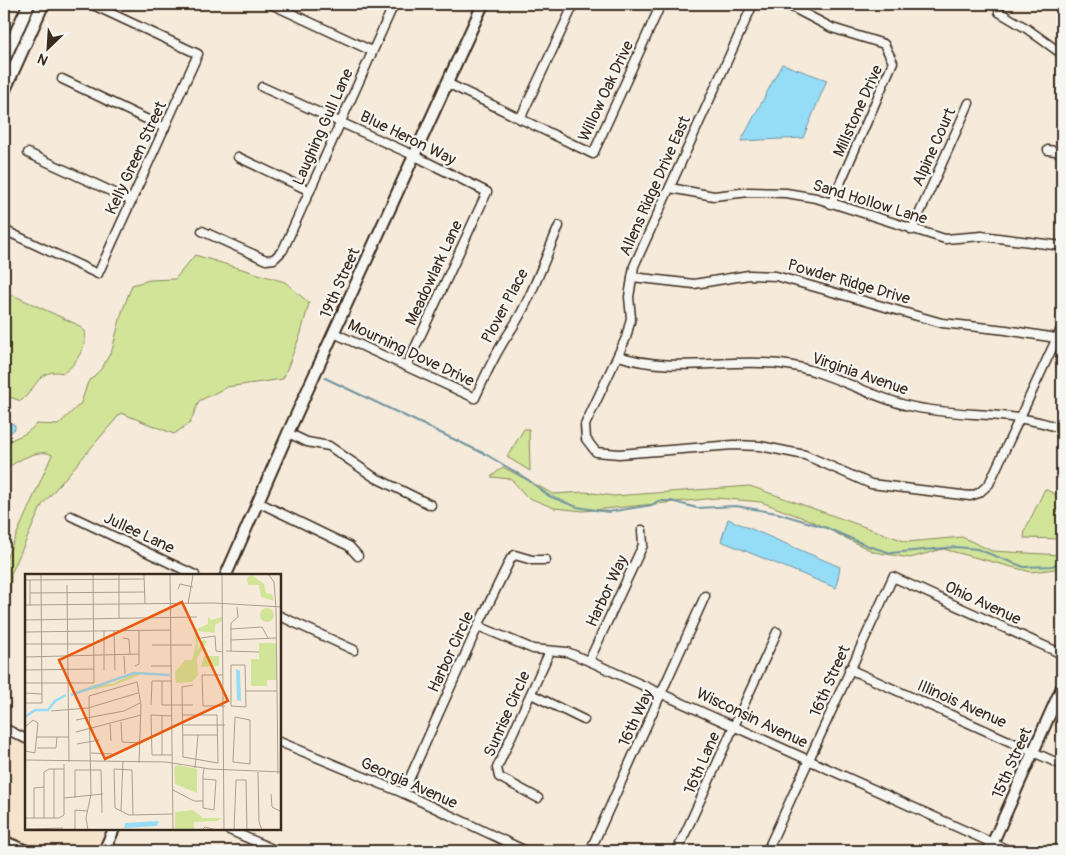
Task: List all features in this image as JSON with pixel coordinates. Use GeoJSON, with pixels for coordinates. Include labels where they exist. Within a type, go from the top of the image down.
{"type":"FeatureCollection","features":[{"type":"Feature","properties":{"kind":"main road"},"geometry":{"type":"LineString","coordinates":[[4,59],[29,4]]}},
{"type":"Feature","properties":{"kind":"main road"},"geometry":{"type":"LineString","coordinates":[[4,91],[43,4]]}},
{"type":"Feature","properties":{"kind":"main road"},"geometry":{"type":"LineString","coordinates":[[4,842],[25,851]]}},
{"type":"Feature","properties":{"kind":"street","name":"Kelly Green Street"},"geometry":{"type":"LineString","coordinates":[[4,230],[98,274],[198,54],[91,4]]}},
{"type":"Feature","properties":{"kind":"street"},"geometry":{"type":"LineString","coordinates":[[271,4],[372,51]]}},
{"type":"Feature","properties":{"kind":"street","name":"Laughing Gull Lane"},"geometry":{"type":"LineString","coordinates":[[202,231],[266,260],[274,259],[283,250],[394,4]]}},
{"type":"Feature","properties":{"kind":"street","name":"19th Street"},"geometry":{"type":"LineString","coordinates":[[226,574],[413,155],[483,4]]}},
{"type":"Feature","properties":{"kind":"street"},"geometry":{"type":"LineString","coordinates":[[520,119],[574,4]]}},
{"type":"Feature","properties":{"kind":"street","name":"Willow Oak Drive"},"geometry":{"type":"LineString","coordinates":[[448,83],[593,154],[662,4]]}},
{"type":"Feature","properties":{"kind":"street","name":"Allens Ridge Drive East"},"geometry":{"type":"LineString","coordinates":[[753,4],[634,266],[630,297],[631,318],[619,356],[585,425],[586,439],[596,452],[619,454],[733,445],[760,446],[805,455],[871,484],[970,496],[984,490],[1021,418]]}},
{"type":"Feature","properties":{"kind":"street","name":"Millstone Drive"},"geometry":{"type":"LineString","coordinates":[[786,4],[832,28],[884,44],[893,62],[831,204]]}},
{"type":"Feature","properties":{"kind":"street"},"geometry":{"type":"LineString","coordinates":[[999,12],[1026,28],[1062,54]]}},
{"type":"Feature","properties":{"kind":"street"},"geometry":{"type":"LineString","coordinates":[[62,79],[165,128]]}},
{"type":"Feature","properties":{"kind":"street","name":"Blue Heron Way"},"geometry":{"type":"LineString","coordinates":[[262,87],[413,155],[487,192]]}},
{"type":"Feature","properties":{"kind":"street","name":"Alpine Court"},"geometry":{"type":"LineString","coordinates":[[912,230],[969,103]]}},
{"type":"Feature","properties":{"kind":"street"},"geometry":{"type":"LineString","coordinates":[[1048,150],[1062,152]]}},
{"type":"Feature","properties":{"kind":"street"},"geometry":{"type":"LineString","coordinates":[[28,153],[132,201]]}},
{"type":"Feature","properties":{"kind":"street"},"geometry":{"type":"LineString","coordinates":[[238,157],[310,191]]}},
{"type":"Feature","properties":{"kind":"street","name":"Sand Hollow Lane"},"geometry":{"type":"LineString","coordinates":[[670,188],[714,196],[749,192],[816,198],[945,239],[982,236],[1062,246]]}},
{"type":"Feature","properties":{"kind":"street","name":"Meadowlark Lane"},"geometry":{"type":"LineString","coordinates":[[407,365],[487,192]]}},
{"type":"Feature","properties":{"kind":"street","name":"Plover Place"},"geometry":{"type":"LineString","coordinates":[[475,398],[498,348],[510,331],[528,295],[559,226]]}},
{"type":"Feature","properties":{"kind":"street","name":"Powder Ridge Drive"},"geometry":{"type":"LineString","coordinates":[[632,277],[694,284],[749,275],[776,276],[942,323],[1060,339]]}},
{"type":"Feature","properties":{"kind":"street"},"geometry":{"type":"LineString","coordinates":[[1021,418],[1060,339],[1062,327]]}},
{"type":"Feature","properties":{"kind":"street","name":"Mourning Dove Drive"},"geometry":{"type":"LineString","coordinates":[[334,333],[407,365],[475,398]]}},
{"type":"Feature","properties":{"kind":"street","name":"Virginia Avenue"},"geometry":{"type":"LineString","coordinates":[[619,356],[634,361],[656,364],[737,362],[782,364],[838,378],[910,406],[954,413],[982,413],[1021,418],[1062,429]]}},
{"type":"Feature","properties":{"kind":"street"},"geometry":{"type":"LineString","coordinates":[[288,434],[307,442],[329,446],[374,477],[431,505]]}},
{"type":"Feature","properties":{"kind":"street"},"geometry":{"type":"LineString","coordinates":[[258,502],[349,546],[358,556]]}},
{"type":"Feature","properties":{"kind":"street","name":"Jullee Lane"},"geometry":{"type":"LineString","coordinates":[[71,516],[193,574]]}},
{"type":"Feature","properties":{"kind":"street","name":"Harbor Way"},"geometry":{"type":"LineString","coordinates":[[589,661],[643,545],[642,530]]}},
{"type":"Feature","properties":{"kind":"street","name":"Harbor Circle"},"geometry":{"type":"LineString","coordinates":[[403,793],[478,626],[511,558],[515,555],[532,560],[546,560]]}},
{"type":"Feature","properties":{"kind":"street","name":"Ohio Avenue"},"geometry":{"type":"LineString","coordinates":[[893,577],[1062,654]]}},
{"type":"Feature","properties":{"kind":"street","name":"16th Street"},"geometry":{"type":"LineString","coordinates":[[768,851],[849,669],[893,577]]}},
{"type":"Feature","properties":{"kind":"street","name":"16th Way"},"geometry":{"type":"LineString","coordinates":[[590,851],[705,596]]}},
{"type":"Feature","properties":{"kind":"street"},"geometry":{"type":"LineString","coordinates":[[281,616],[354,650]]}},
{"type":"Feature","properties":{"kind":"street","name":"Wisconsin Avenue"},"geometry":{"type":"LineString","coordinates":[[478,626],[532,649],[567,652],[589,661],[734,725],[991,847],[1010,851]]}},
{"type":"Feature","properties":{"kind":"street","name":"16th Lane"},"geometry":{"type":"LineString","coordinates":[[677,851],[777,632]]}},
{"type":"Feature","properties":{"kind":"street","name":"Sunrise Circle"},"geometry":{"type":"LineString","coordinates":[[538,798],[499,777],[498,768],[550,651]]}},
{"type":"Feature","properties":{"kind":"street","name":"Illinois Avenue"},"geometry":{"type":"LineString","coordinates":[[849,669],[1062,764]]}},
{"type":"Feature","properties":{"kind":"street","name":"15th Street"},"geometry":{"type":"LineString","coordinates":[[991,847],[1062,687]]}},
{"type":"Feature","properties":{"kind":"street"},"geometry":{"type":"LineString","coordinates":[[531,694],[584,720]]}},
{"type":"Feature","properties":{"kind":"street"},"geometry":{"type":"LineString","coordinates":[[4,728],[25,738]]}},
{"type":"Feature","properties":{"kind":"street","name":"Georgia Avenue"},"geometry":{"type":"LineString","coordinates":[[281,742],[403,793],[526,851]]}},
{"type":"Feature","properties":{"kind":"street"},"geometry":{"type":"LineString","coordinates":[[104,851],[114,830]]}},
{"type":"Feature","properties":{"kind":"street"},"geometry":{"type":"LineString","coordinates":[[229,830],[277,851]]}},
{"type":"Feature","properties":{"kind":"shaded area"},"geometry":{"type":"Polygon","coordinates":[[[4,732],[25,742],[25,830],[107,830],[97,851],[34,851],[4,837],[4,732]]]}},
{"type":"Feature","properties":{"kind":"green space"},"geometry":{"type":"Polygon","coordinates":[[[195,255],[285,282],[309,303],[301,333],[283,379],[227,387],[199,401],[190,423],[174,434],[121,413],[42,505],[11,574],[10,596],[4,611],[4,563],[52,455],[47,453],[34,454],[13,464],[4,472],[4,445],[24,434],[36,424],[58,425],[81,403],[88,382],[102,368],[112,350],[122,312],[132,285],[149,280],[175,279],[195,255]]]}},
{"type":"Feature","properties":{"kind":"green space"},"geometry":{"type":"Polygon","coordinates":[[[4,291],[76,324],[85,331],[83,348],[72,366],[63,373],[48,373],[43,376],[21,401],[4,395],[4,291]]]}},
{"type":"Feature","properties":{"kind":"green space"},"geometry":{"type":"Polygon","coordinates":[[[524,429],[529,429],[530,471],[507,457],[524,429]]]}},
{"type":"Feature","properties":{"kind":"green space"},"geometry":{"type":"Polygon","coordinates":[[[503,467],[553,494],[585,492],[614,496],[750,486],[907,542],[962,537],[992,551],[1062,555],[1062,572],[1055,569],[1031,572],[943,549],[910,558],[874,552],[811,521],[761,502],[717,498],[583,511],[554,508],[527,497],[511,479],[491,477],[503,467]]]}},
{"type":"Feature","properties":{"kind":"green space"},"geometry":{"type":"Polygon","coordinates":[[[1045,489],[1062,498],[1062,539],[1024,538],[1025,530],[1045,489]]]}},
{"type":"Feature","properties":{"kind":"water"},"geometry":{"type":"Polygon","coordinates":[[[782,64],[827,80],[803,138],[741,141],[782,64]]]}},
{"type":"Feature","properties":{"kind":"water"},"geometry":{"type":"Polygon","coordinates":[[[4,419],[15,425],[15,429],[4,438],[4,419]]]}},
{"type":"Feature","properties":{"kind":"water"},"geometry":{"type":"Polygon","coordinates":[[[728,519],[840,567],[836,588],[721,541],[728,519]]]}},
{"type":"Feature","properties":{"kind":"waterway"},"geometry":{"type":"LineString","coordinates":[[325,378],[487,455],[527,479],[549,496],[577,507],[608,512],[652,505],[658,501],[671,501],[697,508],[736,506],[777,513],[827,528],[868,546],[891,553],[956,547],[977,549],[1024,567],[1052,566],[1062,562]]}}]}
